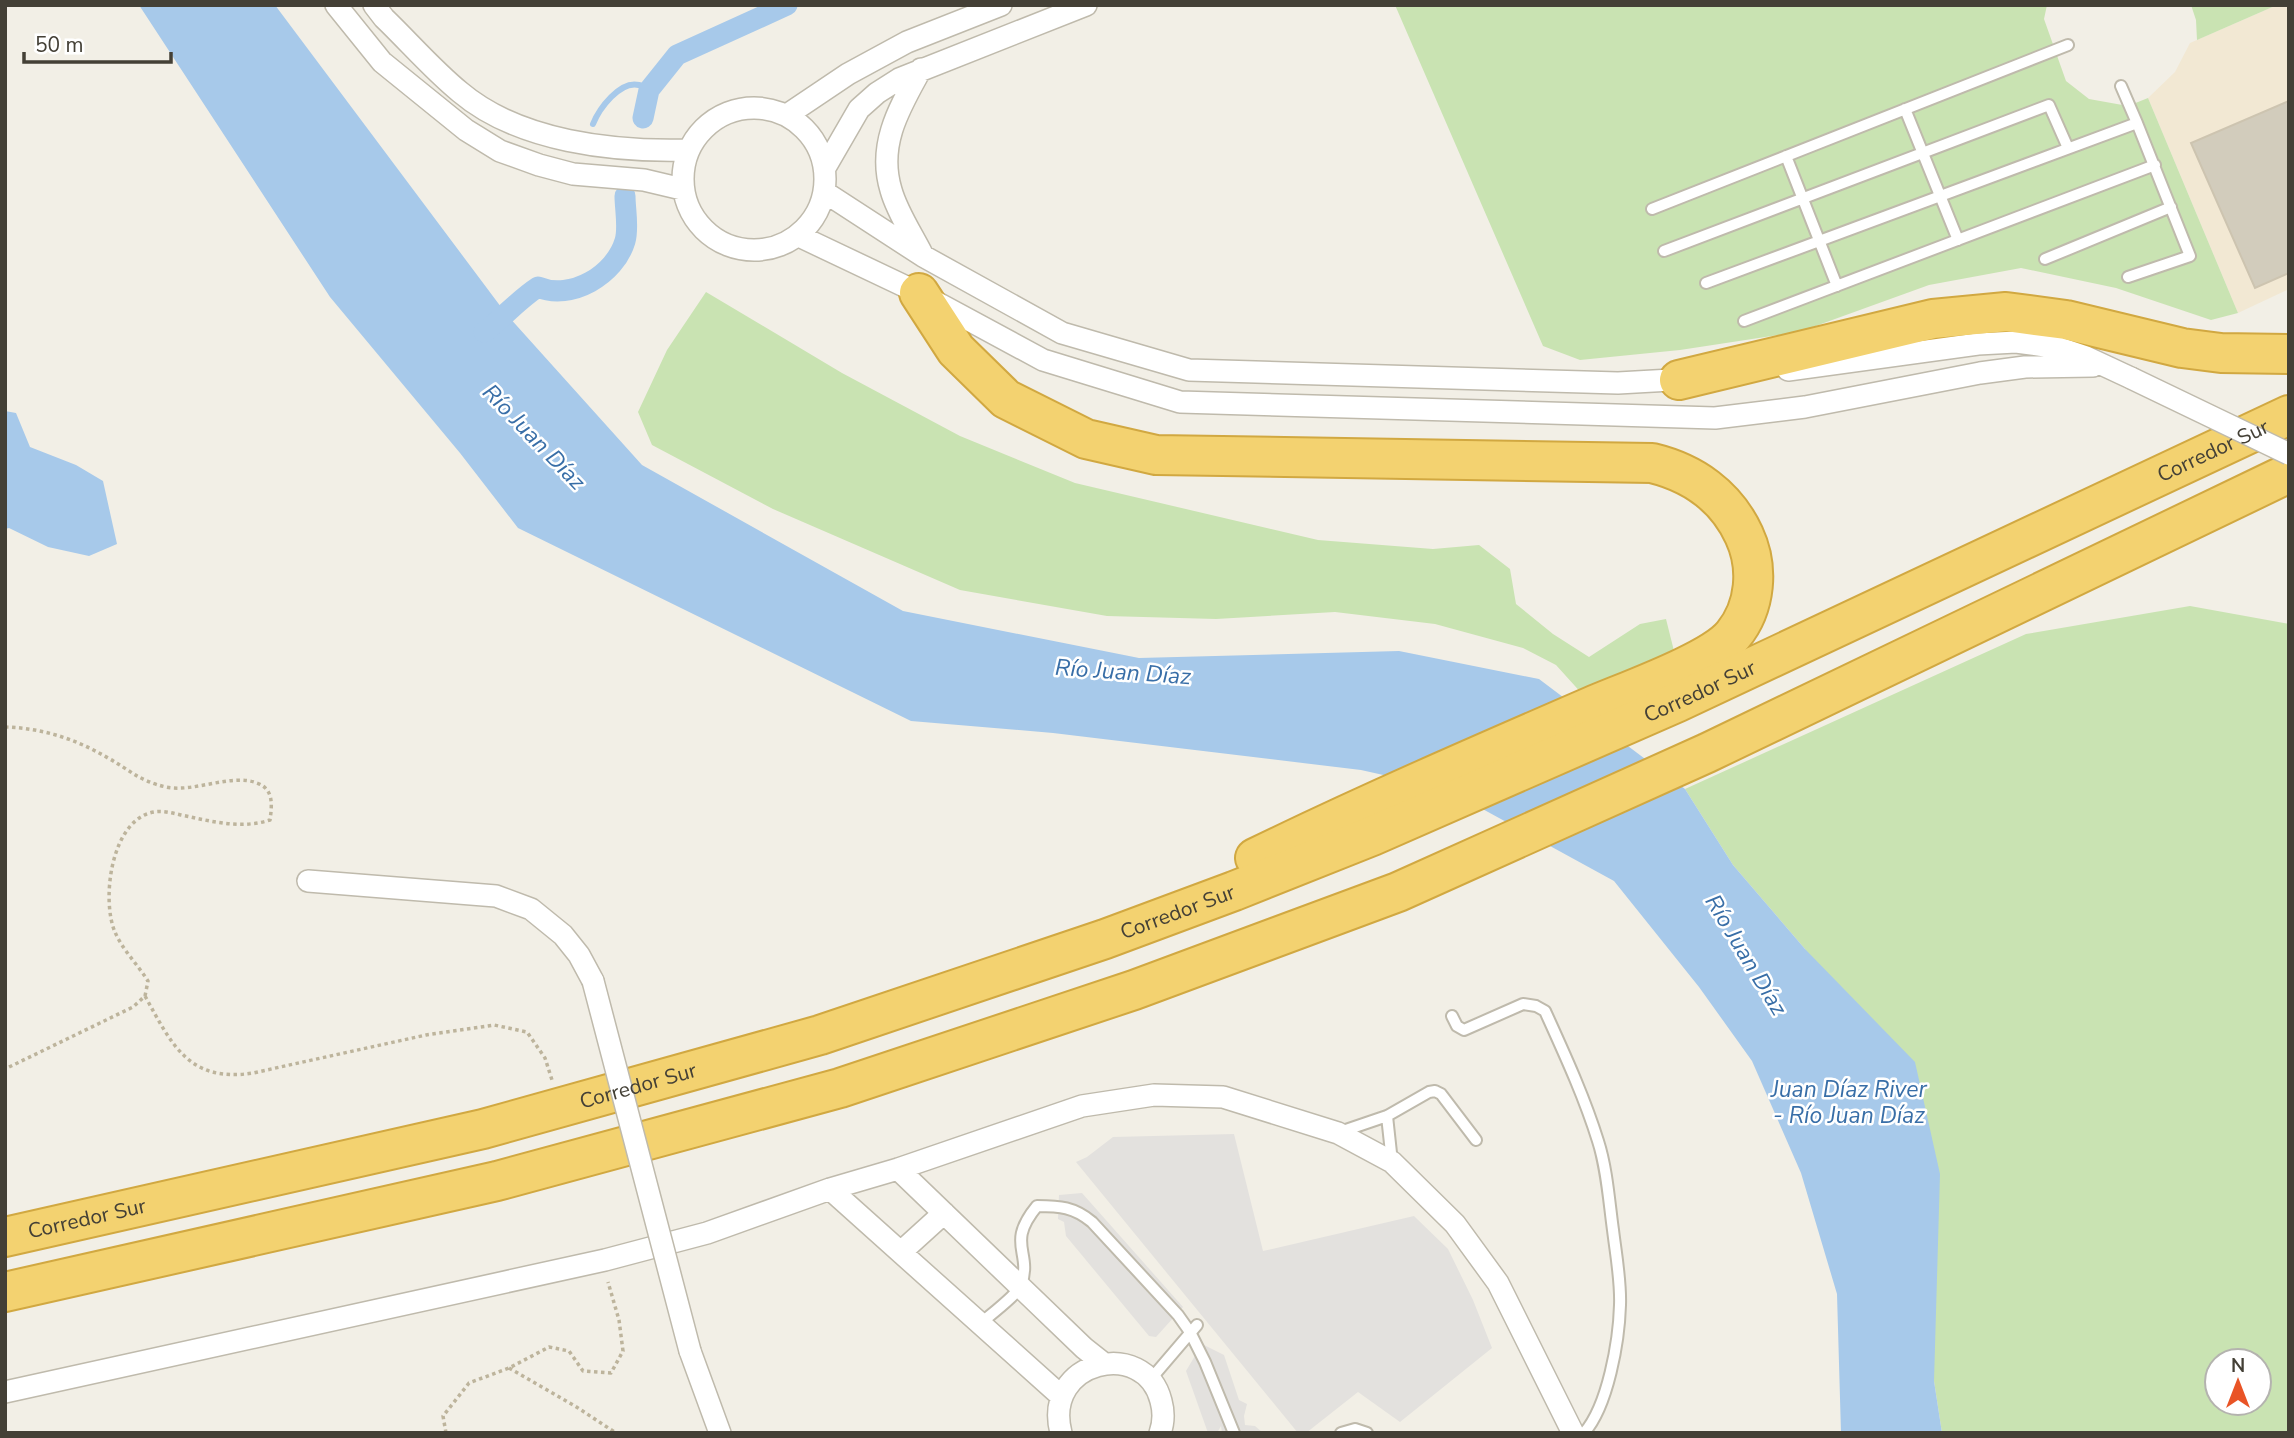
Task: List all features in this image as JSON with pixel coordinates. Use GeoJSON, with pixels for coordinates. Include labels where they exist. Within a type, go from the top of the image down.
{"type":"FeatureCollection","features":[{"type":"Feature","properties":{"kind":"highway"},"geometry":{"type":"LineString","coordinates":[[919,293],[956,350],[1006,400],[1086,439],[1156,455],[1637,462],[1669,467],[1690,477],[1724,503],[1743,531],[1752,560],[1750,601],[1740,625],[1720,647],[1664,691]]}},
{"type":"Feature","properties":{"kind":"highway"},"geometry":{"type":"LineString","coordinates":[[1679,380],[1933,319],[2006,312],[2066,320],[2182,348],[2221,353],[2289,354]]}},
{"type":"Feature","properties":{"kind":"highway","name":"Corredor Sur"},"geometry":{"type":"LineString","coordinates":[[5,1237],[483,1129],[820,1035],[1028,967],[1234,891],[1367,821],[2289,415]]}},
{"type":"Feature","properties":{"kind":"highway"},"geometry":{"type":"LineString","coordinates":[[5,1292],[497,1181],[840,1088],[1133,990],[1398,892],[1707,753],[2279,479]]}},
{"type":"Feature","properties":{"kind":"street"},"geometry":{"type":"LineString","coordinates":[[336,5],[382,62],[466,130],[500,151],[573,174],[644,180],[682,189]]}},
{"type":"Feature","properties":{"kind":"street"},"geometry":{"type":"LineString","coordinates":[[374,5],[461,93],[508,123],[579,143],[648,151],[688,150]]}},
{"type":"Feature","properties":{"kind":"street"},"geometry":{"type":"LineString","coordinates":[[787,115],[848,74],[907,42],[1002,5]]}},
{"type":"Feature","properties":{"kind":"street"},"geometry":{"type":"LineString","coordinates":[[825,166],[859,109],[877,93],[921,69],[1086,5]]}},
{"type":"Feature","properties":{"kind":"street"},"geometry":{"type":"LineString","coordinates":[[921,69],[896,115],[886,155],[891,191],[923,256]]}},
{"type":"Feature","properties":{"kind":"street"},"geometry":{"type":"LineString","coordinates":[[741,108],[765,108],[787,115],[805,127],[818,145],[825,166],[825,193],[816,217],[799,236],[772,249],[742,250],[714,239],[693,217],[682,189],[682,169],[688,150],[701,131],[719,116],[741,108]]}},
{"type":"Feature","properties":{"kind":"street"},"geometry":{"type":"LineString","coordinates":[[825,193],[923,256],[1062,333],[1189,370],[1618,383],[1762,373],[1978,344],[2017,342],[2059,348],[2108,367],[2289,454]]}},
{"type":"Feature","properties":{"kind":"street"},"geometry":{"type":"LineString","coordinates":[[799,236],[919,293],[1043,359],[1180,402],[1715,418],[1805,407],[1980,373],[2025,367],[2108,367]]}},
{"type":"Feature","properties":{"kind":"street"},"geometry":{"type":"LineString","coordinates":[[308,881],[496,896],[531,909],[563,935],[579,956],[593,981],[690,1351],[720,1433]]}},
{"type":"Feature","properties":{"kind":"street"},"geometry":{"type":"LineString","coordinates":[[5,1392],[605,1260],[707,1233],[830,1189],[898,1169],[1082,1106],[1154,1096],[1223,1097],[1338,1133],[1392,1162],[1455,1224],[1498,1283],[1573,1433]]}},
{"type":"Feature","properties":{"kind":"street"},"geometry":{"type":"LineString","coordinates":[[898,1169],[1084,1348],[1104,1363]]}},
{"type":"Feature","properties":{"kind":"street"},"geometry":{"type":"LineString","coordinates":[[830,1189],[1061,1396]]}},
{"type":"Feature","properties":{"kind":"street"},"geometry":{"type":"LineString","coordinates":[[901,1252],[944,1213]]}},
{"type":"Feature","properties":{"kind":"street"},"geometry":{"type":"LineString","coordinates":[[1061,1433],[1057,1418],[1061,1396],[1078,1374],[1104,1363],[1121,1363],[1137,1369],[1150,1380],[1159,1394],[1164,1410],[1160,1433]]}},
{"type":"Feature","properties":{"kind":"lane"},"geometry":{"type":"LineString","coordinates":[[1652,209],[2068,45]]}},
{"type":"Feature","properties":{"kind":"lane"},"geometry":{"type":"LineString","coordinates":[[2121,86],[2190,256],[2128,277]]}},
{"type":"Feature","properties":{"kind":"lane"},"geometry":{"type":"LineString","coordinates":[[1664,251],[2049,105],[2068,148]]}},
{"type":"Feature","properties":{"kind":"lane"},"geometry":{"type":"LineString","coordinates":[[1905,109],[1958,240]]}},
{"type":"Feature","properties":{"kind":"lane"},"geometry":{"type":"LineString","coordinates":[[1706,283],[2137,123]]}},
{"type":"Feature","properties":{"kind":"lane"},"geometry":{"type":"LineString","coordinates":[[1786,156],[1837,286]]}},
{"type":"Feature","properties":{"kind":"lane"},"geometry":{"type":"LineString","coordinates":[[1744,321],[2155,165]]}},
{"type":"Feature","properties":{"kind":"lane"},"geometry":{"type":"LineString","coordinates":[[2045,258],[2171,206]]}},
{"type":"Feature","properties":{"kind":"lane"},"geometry":{"type":"LineString","coordinates":[[1452,1016],[1457,1026],[1464,1030],[1522,1004],[1536,1006],[1545,1011],[1598,1141],[1612,1221],[1620,1305],[1616,1342],[1606,1386],[1598,1410],[1584,1433]]}},
{"type":"Feature","properties":{"kind":"lane"},"geometry":{"type":"LineString","coordinates":[[1338,1133],[1387,1116],[1435,1091],[1441,1094],[1476,1140]]}},
{"type":"Feature","properties":{"kind":"lane"},"geometry":{"type":"LineString","coordinates":[[1387,1116],[1392,1162]]}},
{"type":"Feature","properties":{"kind":"lane"},"geometry":{"type":"LineString","coordinates":[[981,1323],[1021,1287],[1024,1268],[1019,1241],[1025,1221],[1037,1206],[1064,1206],[1079,1212],[1092,1222],[1194,1329],[1234,1433]]}},
{"type":"Feature","properties":{"kind":"lane"},"geometry":{"type":"LineString","coordinates":[[1150,1380],[1194,1329]]}},
{"type":"Feature","properties":{"kind":"lane"},"geometry":{"type":"LineString","coordinates":[[1341,1433],[1355,1429],[1367,1433]]}},
{"type":"Feature","properties":{"kind":"path"},"geometry":{"type":"LineString","coordinates":[[5,727],[57,735],[110,759],[135,776],[167,787],[256,782],[265,787],[271,795],[272,806],[270,820],[254,825],[236,825],[164,811],[151,812],[134,823],[117,846],[109,888],[109,910],[115,933],[148,981],[145,996],[133,1007],[5,1069]]}},
{"type":"Feature","properties":{"kind":"path"},"geometry":{"type":"LineString","coordinates":[[145,996],[176,1049],[202,1070],[245,1075],[426,1035],[494,1025],[527,1032],[545,1058],[554,1084]]}},
{"type":"Feature","properties":{"kind":"path"},"geometry":{"type":"LineString","coordinates":[[446,1433],[443,1416],[469,1383],[509,1368],[548,1347],[569,1351],[583,1371],[611,1373],[623,1351],[608,1282]]}},
{"type":"Feature","properties":{"kind":"path"},"geometry":{"type":"LineString","coordinates":[[509,1368],[616,1433]]}},
{"type":"Feature","properties":{"kind":"shaded area"},"geometry":{"type":"Polygon","coordinates":[[[2277,5],[2289,5],[2289,289],[2238,313],[2148,98],[2175,72],[2190,43],[2277,5]]]}},
{"type":"Feature","properties":{"kind":"shaded area"},"geometry":{"type":"Polygon","coordinates":[[[1234,1134],[1263,1251],[1414,1216],[1448,1249],[1473,1300],[1492,1348],[1400,1422],[1358,1392],[1306,1433],[1298,1433],[1076,1162],[1113,1137],[1234,1134]]]}},
{"type":"Feature","properties":{"kind":"shaded area"},"geometry":{"type":"Polygon","coordinates":[[[1082,1193],[1183,1307],[1156,1337],[1149,1336],[1066,1236],[1064,1222],[1058,1219],[1059,1195],[1082,1193]]]}},
{"type":"Feature","properties":{"kind":"shaded area"},"geometry":{"type":"Polygon","coordinates":[[[1202,1344],[1224,1355],[1239,1400],[1247,1404],[1245,1425],[1255,1426],[1263,1433],[1222,1433],[1221,1426],[1217,1433],[1208,1433],[1186,1371],[1202,1344]]]}},
{"type":"Feature","properties":{"kind":"green space"},"geometry":{"type":"Polygon","coordinates":[[[1395,5],[2047,5],[2044,19],[2066,81],[2089,99],[2128,106],[2148,98],[2238,313],[2211,320],[2116,288],[2021,268],[1929,285],[1799,332],[1680,350],[1580,360],[1543,346],[1395,5]]]}},
{"type":"Feature","properties":{"kind":"green space"},"geometry":{"type":"Polygon","coordinates":[[[2191,5],[2277,5],[2197,40],[2196,20],[2191,5]]]}},
{"type":"Feature","properties":{"kind":"green space"},"geometry":{"type":"Polygon","coordinates":[[[706,292],[842,373],[960,436],[1075,483],[1318,540],[1433,549],[1479,545],[1510,569],[1516,604],[1553,634],[1589,657],[1640,624],[1666,619],[1675,655],[1584,696],[1556,665],[1523,648],[1435,624],[1335,612],[1216,619],[1107,616],[960,590],[773,509],[652,445],[638,412],[667,350],[706,292]]]}},
{"type":"Feature","properties":{"kind":"green space"},"geometry":{"type":"Polygon","coordinates":[[[2190,606],[2289,624],[2289,1433],[1942,1433],[1934,1381],[1805,949],[1733,865],[1685,789],[2026,634],[2190,606]]]}},
{"type":"Feature","properties":{"kind":"water","name":"Juan Díaz River - Río Juan Díaz"},"geometry":{"type":"Polygon","coordinates":[[[139,5],[275,5],[507,315],[642,465],[903,611],[1139,658],[1399,651],[1539,679],[1685,789],[1733,865],[1805,949],[1915,1062],[1940,1174],[1934,1381],[1942,1433],[1841,1433],[1837,1294],[1801,1173],[1752,1061],[1699,987],[1614,881],[1446,789],[1361,770],[1053,733],[911,721],[518,528],[460,453],[330,297],[139,5]]]}},
{"type":"Feature","properties":{"kind":"water"},"geometry":{"type":"Polygon","coordinates":[[[5,411],[16,413],[30,447],[76,465],[103,481],[117,544],[89,556],[48,547],[9,528],[5,529],[5,411]]]}},
{"type":"Feature","properties":{"kind":"building"},"geometry":{"type":"Polygon","coordinates":[[[2289,101],[2289,273],[2255,288],[2191,143],[2289,101]]]}},
{"type":"Feature","properties":{"kind":"waterway"},"geometry":{"type":"LineString","coordinates":[[643,118],[649,90],[677,55],[787,5]]}},
{"type":"Feature","properties":{"kind":"waterway"},"geometry":{"type":"LineString","coordinates":[[593,124],[605,104],[618,91],[632,85],[649,90]]}},
{"type":"Feature","properties":{"kind":"waterway"},"geometry":{"type":"LineString","coordinates":[[484,332],[538,287],[551,290],[577,288],[590,282],[612,265],[626,236],[625,196]]}},
{"type":"Feature","properties":{"kind":"water label","name":"Río Juan Díaz"},"geometry":{"type":"Point","coordinates":[534,437]}},
{"type":"Feature","properties":{"kind":"water label","name":"Río Juan Díaz"},"geometry":{"type":"Point","coordinates":[1123,672]}},
{"type":"Feature","properties":{"kind":"water label","name":"Río Juan Díaz"},"geometry":{"type":"Point","coordinates":[1746,955]}}]}
